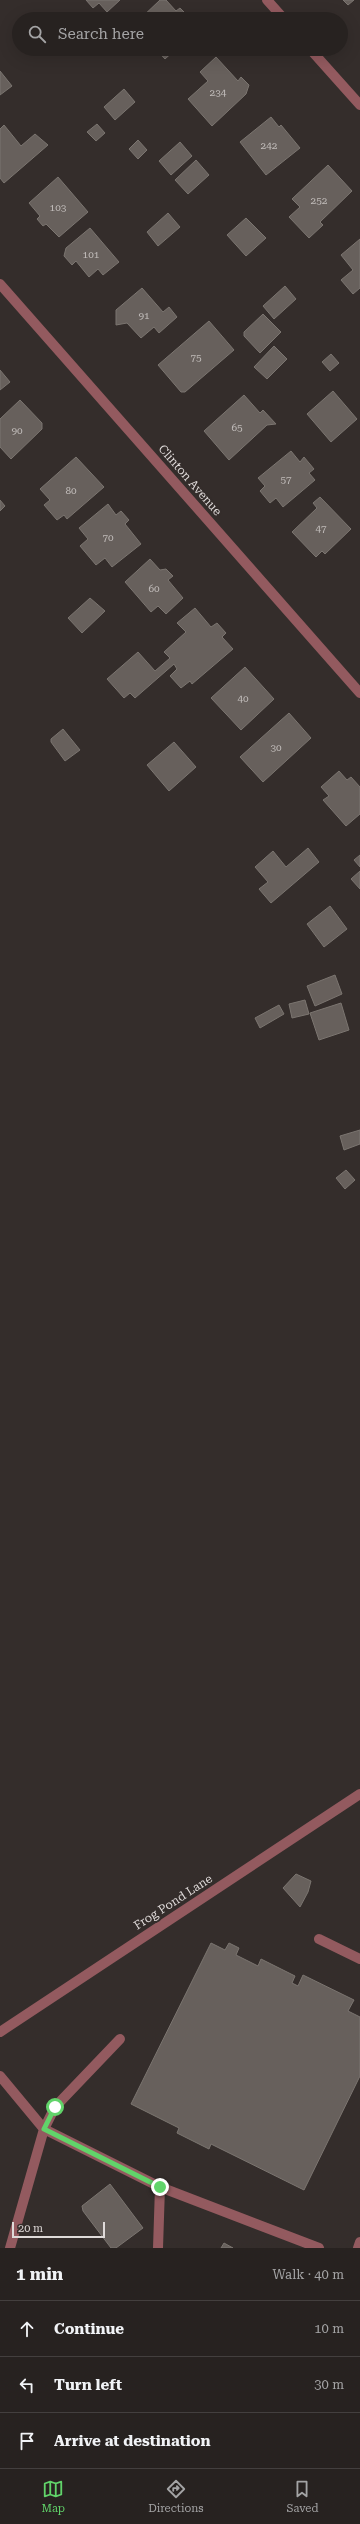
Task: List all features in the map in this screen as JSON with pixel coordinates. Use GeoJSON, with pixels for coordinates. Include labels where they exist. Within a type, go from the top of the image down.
{"type":"FeatureCollection","features":[{"type":"Feature","properties":{"kind":"street"},"geometry":{"type":"LineString","coordinates":[[267,0],[278,12]]}},
{"type":"Feature","properties":{"kind":"street"},"geometry":{"type":"LineString","coordinates":[[316,56],[360,105]]}},
{"type":"Feature","properties":{"kind":"street","name":"Clinton Avenue"},"geometry":{"type":"LineString","coordinates":[[0,284],[360,693]]}},
{"type":"Feature","properties":{"kind":"street","name":"Frog Pond Lane"},"geometry":{"type":"LineString","coordinates":[[0,2032],[360,1794]]}},
{"type":"Feature","properties":{"kind":"street"},"geometry":{"type":"LineString","coordinates":[[318,1939],[360,1959]]}},
{"type":"Feature","properties":{"kind":"street"},"geometry":{"type":"LineString","coordinates":[[10,2248],[44,2129],[55,2107],[120,2039]]}},
{"type":"Feature","properties":{"kind":"street"},"geometry":{"type":"LineString","coordinates":[[0,2076],[44,2129],[160,2187],[319,2248]]}},
{"type":"Feature","properties":{"kind":"street"},"geometry":{"type":"LineString","coordinates":[[158,2248],[160,2187]]}},
{"type":"Feature","properties":{"kind":"street"},"geometry":{"type":"LineString","coordinates":[[358,2248],[360,2242]]}},
{"type":"Feature","properties":{"kind":"building"},"geometry":{"type":"Polygon","coordinates":[[[86,0],[120,0],[107,12],[99,3],[93,8],[86,0]]]}},
{"type":"Feature","properties":{"kind":"building"},"geometry":{"type":"Polygon","coordinates":[[[160,0],[166,0],[176,11],[180,8],[184,12],[147,12],[160,0]]]}},
{"type":"Feature","properties":{"kind":"building"},"geometry":{"type":"Polygon","coordinates":[[[343,0],[354,0],[348,5],[343,0]]]}},
{"type":"Feature","properties":{"kind":"building"},"geometry":{"type":"Polygon","coordinates":[[[216,57],[238,81],[241,77],[249,85],[246,94],[212,126],[188,99],[208,81],[200,72],[216,57]]]}},
{"type":"Feature","properties":{"kind":"building"},"geometry":{"type":"Polygon","coordinates":[[[0,71],[12,86],[0,95],[0,71]]]}},
{"type":"Feature","properties":{"kind":"building"},"geometry":{"type":"Polygon","coordinates":[[[124,89],[135,102],[115,120],[104,107],[124,89]]]}},
{"type":"Feature","properties":{"kind":"building"},"geometry":{"type":"Polygon","coordinates":[[[271,117],[279,127],[281,125],[300,148],[266,175],[240,142],[271,117]]]}},
{"type":"Feature","properties":{"kind":"building"},"geometry":{"type":"Polygon","coordinates":[[[97,124],[105,133],[96,141],[87,132],[97,124]]]}},
{"type":"Feature","properties":{"kind":"building"},"geometry":{"type":"Polygon","coordinates":[[[4,125],[21,146],[35,134],[48,145],[4,183],[0,178],[0,129],[4,125]]]}},
{"type":"Feature","properties":{"kind":"building"},"geometry":{"type":"Polygon","coordinates":[[[138,140],[147,150],[138,159],[129,149],[138,140]]]}},
{"type":"Feature","properties":{"kind":"building"},"geometry":{"type":"Polygon","coordinates":[[[180,142],[192,156],[171,175],[159,161],[180,142]]]}},
{"type":"Feature","properties":{"kind":"building"},"geometry":{"type":"Polygon","coordinates":[[[196,160],[209,175],[188,194],[175,180],[196,160]]]}},
{"type":"Feature","properties":{"kind":"building"},"geometry":{"type":"Polygon","coordinates":[[[328,165],[352,191],[320,222],[323,225],[309,238],[289,217],[300,207],[292,199],[328,165]]]}},
{"type":"Feature","properties":{"kind":"building"},"geometry":{"type":"Polygon","coordinates":[[[58,177],[88,212],[59,237],[46,224],[43,226],[37,219],[40,216],[29,203],[58,177]]]}},
{"type":"Feature","properties":{"kind":"building"},"geometry":{"type":"Polygon","coordinates":[[[168,213],[180,227],[158,246],[147,232],[168,213]]]}},
{"type":"Feature","properties":{"kind":"building"},"geometry":{"type":"Polygon","coordinates":[[[246,218],[266,238],[246,256],[227,235],[246,218]]]}},
{"type":"Feature","properties":{"kind":"building"},"geometry":{"type":"Polygon","coordinates":[[[90,228],[119,262],[103,275],[98,269],[89,277],[76,261],[72,265],[64,256],[66,248],[90,228]]]}},
{"type":"Feature","properties":{"kind":"building"},"geometry":{"type":"Polygon","coordinates":[[[360,239],[360,288],[353,294],[341,280],[353,270],[341,255],[360,239]]]}},
{"type":"Feature","properties":{"kind":"building"},"geometry":{"type":"Polygon","coordinates":[[[285,286],[296,299],[274,319],[263,306],[285,286]]]}},
{"type":"Feature","properties":{"kind":"building"},"geometry":{"type":"Polygon","coordinates":[[[142,288],[163,312],[169,307],[177,317],[159,333],[154,327],[141,338],[127,323],[116,325],[116,310],[142,288]]]}},
{"type":"Feature","properties":{"kind":"building"},"geometry":{"type":"Polygon","coordinates":[[[263,314],[281,332],[260,353],[244,336],[244,332],[263,314]]]}},
{"type":"Feature","properties":{"kind":"building"},"geometry":{"type":"Polygon","coordinates":[[[209,321],[234,350],[185,392],[181,392],[158,365],[209,321]]]}},
{"type":"Feature","properties":{"kind":"building"},"geometry":{"type":"Polygon","coordinates":[[[274,346],[287,359],[267,379],[254,367],[274,346]]]}},
{"type":"Feature","properties":{"kind":"building"},"geometry":{"type":"Polygon","coordinates":[[[331,354],[339,363],[330,371],[322,362],[331,354]]]}},
{"type":"Feature","properties":{"kind":"building"},"geometry":{"type":"Polygon","coordinates":[[[0,370],[10,382],[0,390],[0,370]]]}},
{"type":"Feature","properties":{"kind":"building"},"geometry":{"type":"Polygon","coordinates":[[[333,391],[357,419],[331,442],[307,414],[333,391]]]}},
{"type":"Feature","properties":{"kind":"building"},"geometry":{"type":"Polygon","coordinates":[[[244,395],[260,413],[263,410],[276,424],[267,425],[229,460],[204,431],[244,395]]]}},
{"type":"Feature","properties":{"kind":"building"},"geometry":{"type":"Polygon","coordinates":[[[20,400],[42,423],[42,429],[11,459],[0,447],[0,419],[20,400]]]}},
{"type":"Feature","properties":{"kind":"building"},"geometry":{"type":"Polygon","coordinates":[[[291,451],[300,462],[304,457],[314,469],[309,473],[315,480],[283,507],[276,498],[270,503],[260,491],[265,486],[258,478],[291,451]]]}},
{"type":"Feature","properties":{"kind":"building"},"geometry":{"type":"Polygon","coordinates":[[[76,457],[104,487],[67,519],[64,515],[57,520],[44,505],[50,500],[40,489],[76,457]]]}},
{"type":"Feature","properties":{"kind":"building"},"geometry":{"type":"Polygon","coordinates":[[[320,497],[351,529],[325,554],[322,551],[316,557],[292,532],[317,508],[313,503],[320,497]]]}},
{"type":"Feature","properties":{"kind":"building"},"geometry":{"type":"Polygon","coordinates":[[[0,500],[5,506],[0,511],[0,500]]]}},
{"type":"Feature","properties":{"kind":"building"},"geometry":{"type":"Polygon","coordinates":[[[108,504],[116,515],[121,511],[129,520],[125,524],[141,544],[112,567],[105,558],[96,565],[80,546],[88,539],[79,528],[108,504]]]}},
{"type":"Feature","properties":{"kind":"building"},"geometry":{"type":"Polygon","coordinates":[[[150,559],[160,570],[166,569],[173,576],[168,580],[183,598],[166,614],[158,606],[151,612],[125,582],[150,559]]]}},
{"type":"Feature","properties":{"kind":"building"},"geometry":{"type":"Polygon","coordinates":[[[90,598],[105,611],[82,633],[68,618],[90,598]]]}},
{"type":"Feature","properties":{"kind":"building"},"geometry":{"type":"Polygon","coordinates":[[[195,608],[211,627],[217,623],[226,633],[222,637],[233,649],[192,684],[190,681],[181,688],[170,676],[177,669],[174,664],[135,698],[130,693],[124,698],[107,679],[138,652],[155,671],[170,658],[164,652],[186,632],[177,623],[195,608]]]}},
{"type":"Feature","properties":{"kind":"building"},"geometry":{"type":"Polygon","coordinates":[[[245,667],[274,699],[241,730],[211,698],[245,667]]]}},
{"type":"Feature","properties":{"kind":"building"},"geometry":{"type":"Polygon","coordinates":[[[289,713],[311,738],[263,782],[240,757],[289,713]]]}},
{"type":"Feature","properties":{"kind":"building"},"geometry":{"type":"Polygon","coordinates":[[[63,729],[80,750],[65,761],[51,742],[51,739],[63,729]]]}},
{"type":"Feature","properties":{"kind":"building"},"geometry":{"type":"Polygon","coordinates":[[[174,742],[196,767],[169,791],[147,765],[174,742]]]}},
{"type":"Feature","properties":{"kind":"building"},"geometry":{"type":"Polygon","coordinates":[[[339,771],[347,780],[351,777],[360,787],[360,814],[346,826],[323,800],[329,796],[321,787],[339,771]]]}},
{"type":"Feature","properties":{"kind":"building"},"geometry":{"type":"Polygon","coordinates":[[[308,848],[319,862],[271,903],[259,889],[268,882],[255,867],[273,851],[286,867],[308,848]]]}},
{"type":"Feature","properties":{"kind":"building"},"geometry":{"type":"Polygon","coordinates":[[[360,855],[360,867],[354,860],[360,855]]]}},
{"type":"Feature","properties":{"kind":"building"},"geometry":{"type":"Polygon","coordinates":[[[360,871],[360,889],[351,879],[360,871]]]}},
{"type":"Feature","properties":{"kind":"building"},"geometry":{"type":"Polygon","coordinates":[[[330,906],[347,929],[324,947],[307,924],[330,906]]]}},
{"type":"Feature","properties":{"kind":"building"},"geometry":{"type":"Polygon","coordinates":[[[335,975],[342,994],[315,1006],[307,986],[335,975]]]}},
{"type":"Feature","properties":{"kind":"building"},"geometry":{"type":"Polygon","coordinates":[[[305,1000],[309,1014],[292,1018],[289,1004],[305,1000]]]}},
{"type":"Feature","properties":{"kind":"building"},"geometry":{"type":"Polygon","coordinates":[[[341,1003],[349,1030],[319,1040],[310,1013],[341,1003]]]}},
{"type":"Feature","properties":{"kind":"building"},"geometry":{"type":"Polygon","coordinates":[[[279,1005],[284,1014],[260,1028],[255,1018],[279,1005]]]}},
{"type":"Feature","properties":{"kind":"building"},"geometry":{"type":"Polygon","coordinates":[[[360,1130],[360,1144],[344,1150],[340,1136],[360,1130]]]}},
{"type":"Feature","properties":{"kind":"building"},"geometry":{"type":"Polygon","coordinates":[[[346,1170],[355,1180],[345,1189],[336,1178],[346,1170]]]}},
{"type":"Feature","properties":{"kind":"building"},"geometry":{"type":"Polygon","coordinates":[[[296,1874],[311,1881],[308,1892],[300,1907],[283,1888],[296,1874]]]}},
{"type":"Feature","properties":{"kind":"building"},"geometry":{"type":"Polygon","coordinates":[[[211,1943],[225,1950],[229,1943],[239,1948],[236,1955],[258,1966],[261,1959],[295,1976],[292,1983],[298,1986],[303,1975],[354,2000],[348,2011],[360,2017],[360,2076],[304,2190],[211,2144],[209,2149],[177,2133],[179,2128],[131,2104],[211,1943]]]}},
{"type":"Feature","properties":{"kind":"building"},"geometry":{"type":"Polygon","coordinates":[[[110,2184],[143,2228],[116,2248],[111,2248],[83,2211],[82,2206],[110,2184]]]}},
{"type":"Feature","properties":{"kind":"building"},"geometry":{"type":"Polygon","coordinates":[[[224,2243],[233,2248],[221,2248],[224,2243]]]}},
{"type":"Feature","properties":{"kind":"route"},"geometry":{"type":"LineString","coordinates":[[55,2107],[44,2129],[160,2187]]}}]}
